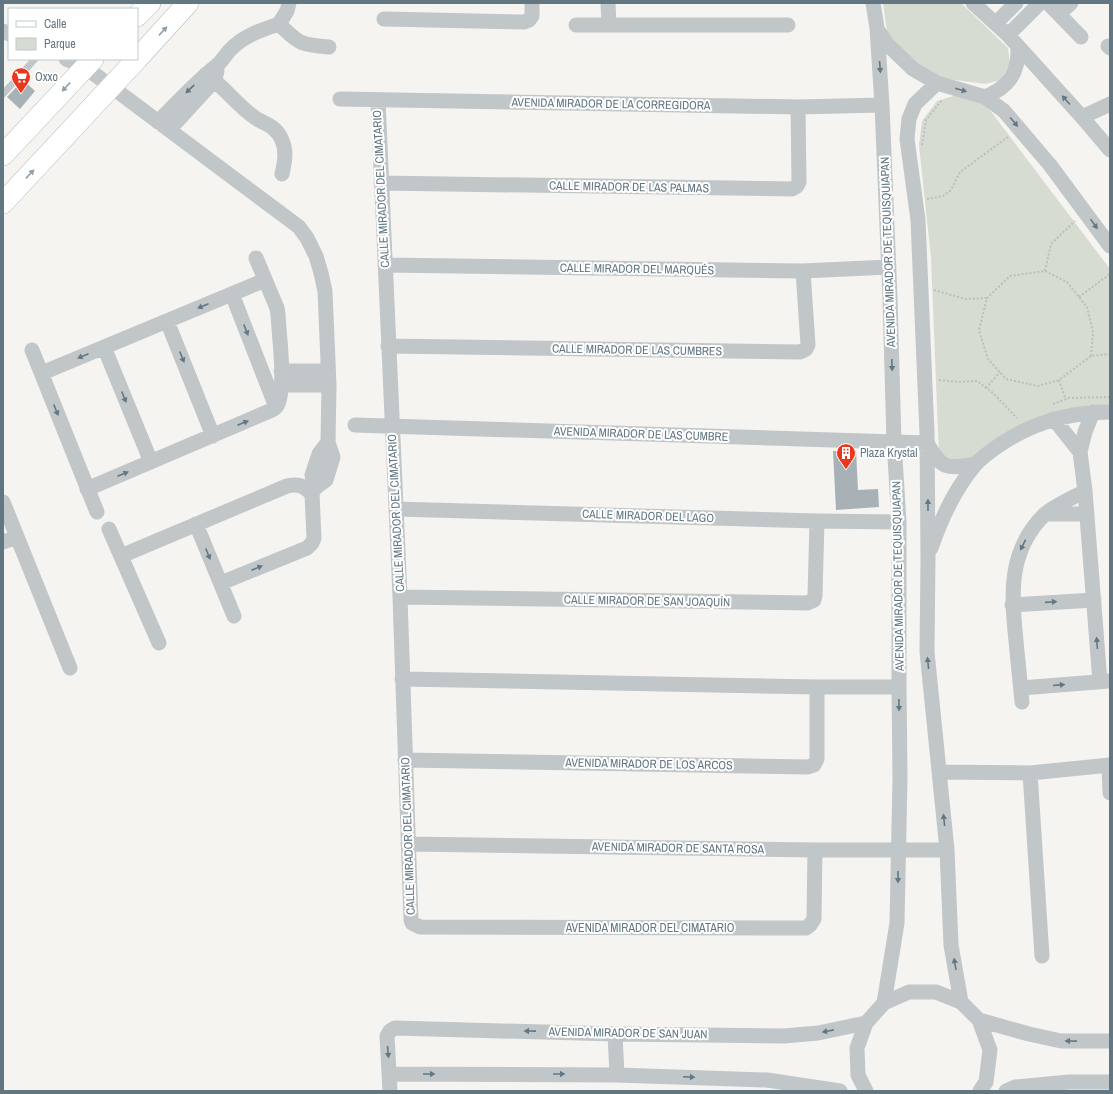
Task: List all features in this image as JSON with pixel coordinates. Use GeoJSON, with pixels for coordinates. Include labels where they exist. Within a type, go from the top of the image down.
{"type":"FeatureCollection","features":[{"type":"Feature","properties":{"kind":"street"},"geometry":{"type":"LineString","coordinates":[[138,15],[150,3]]}},
{"type":"Feature","properties":{"kind":"street"},"geometry":{"type":"LineString","coordinates":[[138,58],[188,3]]}},
{"type":"Feature","properties":{"kind":"street"},"geometry":{"type":"LineString","coordinates":[[164,126],[210,77],[229,50],[242,39],[279,24],[287,11],[289,3]]}},
{"type":"Feature","properties":{"kind":"street"},"geometry":{"type":"LineString","coordinates":[[384,19],[524,22],[529,20],[532,16],[532,3]]}},
{"type":"Feature","properties":{"kind":"street"},"geometry":{"type":"LineString","coordinates":[[608,3],[609,25]]}},
{"type":"Feature","properties":{"kind":"street","name":"AVENIDA MIRADOR DE TEQUISQUIAPAN"},"geometry":{"type":"LineString","coordinates":[[873,3],[877,28],[882,105],[889,267],[894,442],[899,522],[900,778],[897,923],[884,1003]]}},
{"type":"Feature","properties":{"kind":"street"},"geometry":{"type":"LineString","coordinates":[[973,3],[996,23],[1082,117],[1107,140]]}},
{"type":"Feature","properties":{"kind":"street"},"geometry":{"type":"LineString","coordinates":[[996,23],[1016,3]]}},
{"type":"Feature","properties":{"kind":"street"},"geometry":{"type":"LineString","coordinates":[[1013,41],[1040,3]]}},
{"type":"Feature","properties":{"kind":"street"},"geometry":{"type":"LineString","coordinates":[[1048,3],[1080,37]]}},
{"type":"Feature","properties":{"kind":"street"},"geometry":{"type":"LineString","coordinates":[[1059,14],[1071,3]]}},
{"type":"Feature","properties":{"kind":"street"},"geometry":{"type":"LineString","coordinates":[[279,24],[292,37],[302,44],[329,47]]}},
{"type":"Feature","properties":{"kind":"street"},"geometry":{"type":"LineString","coordinates":[[576,25],[788,25]]}},
{"type":"Feature","properties":{"kind":"street"},"geometry":{"type":"LineString","coordinates":[[877,28],[888,45],[913,69],[937,83],[985,97],[1004,111],[1050,165],[1110,246]]}},
{"type":"Feature","properties":{"kind":"street"},"geometry":{"type":"LineString","coordinates":[[985,97],[997,92],[1008,83],[1015,72],[1018,59],[1013,41]]}},
{"type":"Feature","properties":{"kind":"street"},"geometry":{"type":"LineString","coordinates":[[3,203],[136,60]]}},
{"type":"Feature","properties":{"kind":"street"},"geometry":{"type":"LineString","coordinates":[[3,155],[81,62],[111,87],[299,227],[307,238],[316,256],[325,291],[328,378],[328,442],[319,454],[312,474],[314,538],[312,543],[307,548],[221,583]]}},
{"type":"Feature","properties":{"kind":"street"},"geometry":{"type":"LineString","coordinates":[[210,77],[247,111],[277,131],[284,149],[285,160],[282,174]]}},
{"type":"Feature","properties":{"kind":"street","name":"AVENIDA MIRADOR DE TEQUISQUIAPAN"},"geometry":{"type":"LineString","coordinates":[[937,83],[915,104],[908,119],[908,139],[918,220],[928,443],[927,652],[947,850],[952,945],[961,1002]]}},
{"type":"Feature","properties":{"kind":"street","name":"AVENIDA MIRADOR DE LA CORREGIDORA"},"geometry":{"type":"LineString","coordinates":[[340,99],[798,107],[882,105]]}},
{"type":"Feature","properties":{"kind":"street","name":"CALLE MIRADOR DEL CIMATARIO"},"geometry":{"type":"LineString","coordinates":[[378,100],[400,597],[411,920],[414,925]]}},
{"type":"Feature","properties":{"kind":"street"},"geometry":{"type":"LineString","coordinates":[[1082,117],[1109,106]]}},
{"type":"Feature","properties":{"kind":"street","name":"CALLE MIRADOR DE LAS PALMAS"},"geometry":{"type":"LineString","coordinates":[[381,183],[792,189],[797,186],[799,182],[798,107]]}},
{"type":"Feature","properties":{"kind":"street"},"geometry":{"type":"LineString","coordinates":[[87,489],[214,436],[276,408],[278,404],[281,378],[278,314],[277,308],[256,258]]}},
{"type":"Feature","properties":{"kind":"street","name":"CALLE MIRADOR DEL MARQUÉS"},"geometry":{"type":"LineString","coordinates":[[385,265],[803,271],[889,267]]}},
{"type":"Feature","properties":{"kind":"street","name":"CALLE MIRADOR DE LAS CUMBRES"},"geometry":{"type":"LineString","coordinates":[[388,346],[800,352],[806,349],[808,345],[803,271]]}},
{"type":"Feature","properties":{"kind":"street"},"geometry":{"type":"LineString","coordinates":[[42,374],[265,280]]}},
{"type":"Feature","properties":{"kind":"street"},"geometry":{"type":"LineString","coordinates":[[232,294],[276,408]]}},
{"type":"Feature","properties":{"kind":"street"},"geometry":{"type":"LineString","coordinates":[[167,321],[214,436]]}},
{"type":"Feature","properties":{"kind":"street"},"geometry":{"type":"LineString","coordinates":[[104,348],[151,462]]}},
{"type":"Feature","properties":{"kind":"street"},"geometry":{"type":"LineString","coordinates":[[32,350],[97,512]]}},
{"type":"Feature","properties":{"kind":"street"},"geometry":{"type":"LineString","coordinates":[[281,378],[328,378]]}},
{"type":"Feature","properties":{"kind":"street"},"geometry":{"type":"LineString","coordinates":[[1053,412],[1080,452]]}},
{"type":"Feature","properties":{"kind":"street"},"geometry":{"type":"LineString","coordinates":[[928,557],[948,508],[960,486],[976,464],[993,449],[1033,426],[1053,412],[1110,412]]}},
{"type":"Feature","properties":{"kind":"street"},"geometry":{"type":"LineString","coordinates":[[1085,491],[1046,514],[1025,541],[1018,555],[1014,576],[1012,605],[1021,695],[1105,681],[1094,600],[1085,491],[1080,452],[1085,432],[1093,412]]}},
{"type":"Feature","properties":{"kind":"street","name":"AVENIDA MIRADOR DE LAS CUMBRE"},"geometry":{"type":"LineString","coordinates":[[355,425],[928,443]]}},
{"type":"Feature","properties":{"kind":"street"},"geometry":{"type":"LineString","coordinates":[[928,443],[938,460],[943,465],[958,467],[976,464]]}},
{"type":"Feature","properties":{"kind":"street"},"geometry":{"type":"LineString","coordinates":[[121,556],[294,484],[313,491]]}},
{"type":"Feature","properties":{"kind":"street"},"geometry":{"type":"LineString","coordinates":[[3,502],[70,668]]}},
{"type":"Feature","properties":{"kind":"street","name":"CALLE MIRADOR DEL LAGO"},"geometry":{"type":"LineString","coordinates":[[396,509],[899,522]]}},
{"type":"Feature","properties":{"kind":"street"},"geometry":{"type":"LineString","coordinates":[[1046,514],[1087,514]]}},
{"type":"Feature","properties":{"kind":"street","name":"CALLE MIRADOR DE SAN JOAQUÍN"},"geometry":{"type":"LineString","coordinates":[[400,597],[807,603],[814,600],[815,596],[817,521]]}},
{"type":"Feature","properties":{"kind":"street"},"geometry":{"type":"LineString","coordinates":[[196,524],[234,616]]}},
{"type":"Feature","properties":{"kind":"street"},"geometry":{"type":"LineString","coordinates":[[109,529],[159,643]]}},
{"type":"Feature","properties":{"kind":"street"},"geometry":{"type":"LineString","coordinates":[[3,542],[17,536]]}},
{"type":"Feature","properties":{"kind":"street"},"geometry":{"type":"LineString","coordinates":[[1012,605],[1094,600]]}},
{"type":"Feature","properties":{"kind":"street"},"geometry":{"type":"LineString","coordinates":[[402,679],[817,687],[899,687]]}},
{"type":"Feature","properties":{"kind":"street","name":"AVENIDA MIRADOR DE LOS ARCOS"},"geometry":{"type":"LineString","coordinates":[[405,760],[808,767],[814,765],[817,759],[817,687]]}},
{"type":"Feature","properties":{"kind":"street"},"geometry":{"type":"LineString","coordinates":[[939,772],[1030,772],[1109,765],[1110,793]]}},
{"type":"Feature","properties":{"kind":"street"},"geometry":{"type":"LineString","coordinates":[[1030,772],[1042,956]]}},
{"type":"Feature","properties":{"kind":"street","name":"AVENIDA MIRADOR DE SANTA ROSA"},"geometry":{"type":"LineString","coordinates":[[408,844],[898,851],[947,850]]}},
{"type":"Feature","properties":{"kind":"street","name":"AVENIDA MIRADOR DEL CIMATARIO"},"geometry":{"type":"LineString","coordinates":[[414,925],[420,927],[806,928],[810,925],[814,918],[815,850]]}},
{"type":"Feature","properties":{"kind":"street"},"geometry":{"type":"LineString","coordinates":[[866,1091],[858,1075],[857,1048],[866,1023],[884,1003],[909,992],[936,992],[961,1002],[979,1020],[990,1050],[986,1082],[980,1091]]}},
{"type":"Feature","properties":{"kind":"street"},"geometry":{"type":"LineString","coordinates":[[979,1020],[1061,1041],[1110,1041]]}},
{"type":"Feature","properties":{"kind":"street","name":"AVENIDA MIRADOR DE SAN JUAN"},"geometry":{"type":"LineString","coordinates":[[390,1074],[387,1036],[390,1031],[395,1028],[615,1034],[784,1036],[818,1033],[866,1023]]}},
{"type":"Feature","properties":{"kind":"street"},"geometry":{"type":"LineString","coordinates":[[615,1034],[617,1075]]}},
{"type":"Feature","properties":{"kind":"street"},"geometry":{"type":"LineString","coordinates":[[390,1091],[390,1074],[617,1075],[767,1080],[840,1091]]}},
{"type":"Feature","properties":{"kind":"street"},"geometry":{"type":"LineString","coordinates":[[1006,1091],[1015,1087],[1070,1082],[1110,1082]]}},
{"type":"Feature","properties":{"kind":"lane"},"geometry":{"type":"LineString","coordinates":[[3,94],[34,60]]}},
{"type":"Feature","properties":{"kind":"path"},"geometry":{"type":"LineString","coordinates":[[922,147],[926,120],[941,100],[949,98]]}},
{"type":"Feature","properties":{"kind":"path"},"geometry":{"type":"LineString","coordinates":[[927,199],[943,196],[951,190],[960,172],[1009,136]]}},
{"type":"Feature","properties":{"kind":"path"},"geometry":{"type":"LineString","coordinates":[[926,192],[928,205]]}},
{"type":"Feature","properties":{"kind":"path"},"geometry":{"type":"LineString","coordinates":[[1045,271],[1051,244],[1077,220]]}},
{"type":"Feature","properties":{"kind":"path"},"geometry":{"type":"LineString","coordinates":[[1090,356],[1093,332],[1087,307],[1067,282],[1045,271],[1010,276],[987,298],[979,330],[988,359],[1006,379],[1038,386],[1059,380],[1090,356],[1110,354]]}},
{"type":"Feature","properties":{"kind":"path"},"geometry":{"type":"LineString","coordinates":[[1079,297],[1110,274]]}},
{"type":"Feature","properties":{"kind":"path"},"geometry":{"type":"LineString","coordinates":[[934,283],[934,290],[953,296],[965,299],[987,298]]}},
{"type":"Feature","properties":{"kind":"path"},"geometry":{"type":"LineString","coordinates":[[986,388],[1000,372]]}},
{"type":"Feature","properties":{"kind":"path"},"geometry":{"type":"LineString","coordinates":[[938,373],[939,386]]}},
{"type":"Feature","properties":{"kind":"path"},"geometry":{"type":"LineString","coordinates":[[939,380],[959,382],[976,381],[994,393],[1017,418],[1024,415]]}},
{"type":"Feature","properties":{"kind":"path"},"geometry":{"type":"LineString","coordinates":[[1059,380],[1066,400]]}},
{"type":"Feature","properties":{"kind":"path"},"geometry":{"type":"LineString","coordinates":[[1053,412],[1069,398],[1110,396]]}},
{"type":"Feature","properties":{"kind":"green space"},"geometry":{"type":"Polygon","coordinates":[[[883,3],[961,3],[1008,48],[1010,64],[1000,80],[985,84],[941,78],[910,62],[887,32],[883,3]]]}},
{"type":"Feature","properties":{"kind":"green space"},"geometry":{"type":"Polygon","coordinates":[[[960,94],[986,105],[1110,269],[1110,407],[1091,405],[1022,424],[967,465],[939,456],[931,258],[919,145],[922,121],[937,101],[960,94]]]}},
{"type":"Feature","properties":{"kind":"building","name":"Oxxo"},"geometry":{"type":"Polygon","coordinates":[[[23,80],[35,91],[20,109],[7,97],[23,80]]]}},
{"type":"Feature","properties":{"kind":"building","name":"Plaza Krystal"},"geometry":{"type":"Polygon","coordinates":[[[856,450],[858,490],[878,489],[879,507],[836,510],[833,451],[856,450]]]}},
{"type":"Feature","properties":{"kind":"place","name":"Oxxo"},"geometry":{"type":"Point","coordinates":[21,94]}},
{"type":"Feature","properties":{"kind":"place","name":"Plaza Krystal"},"geometry":{"type":"Point","coordinates":[846,470]}}]}
